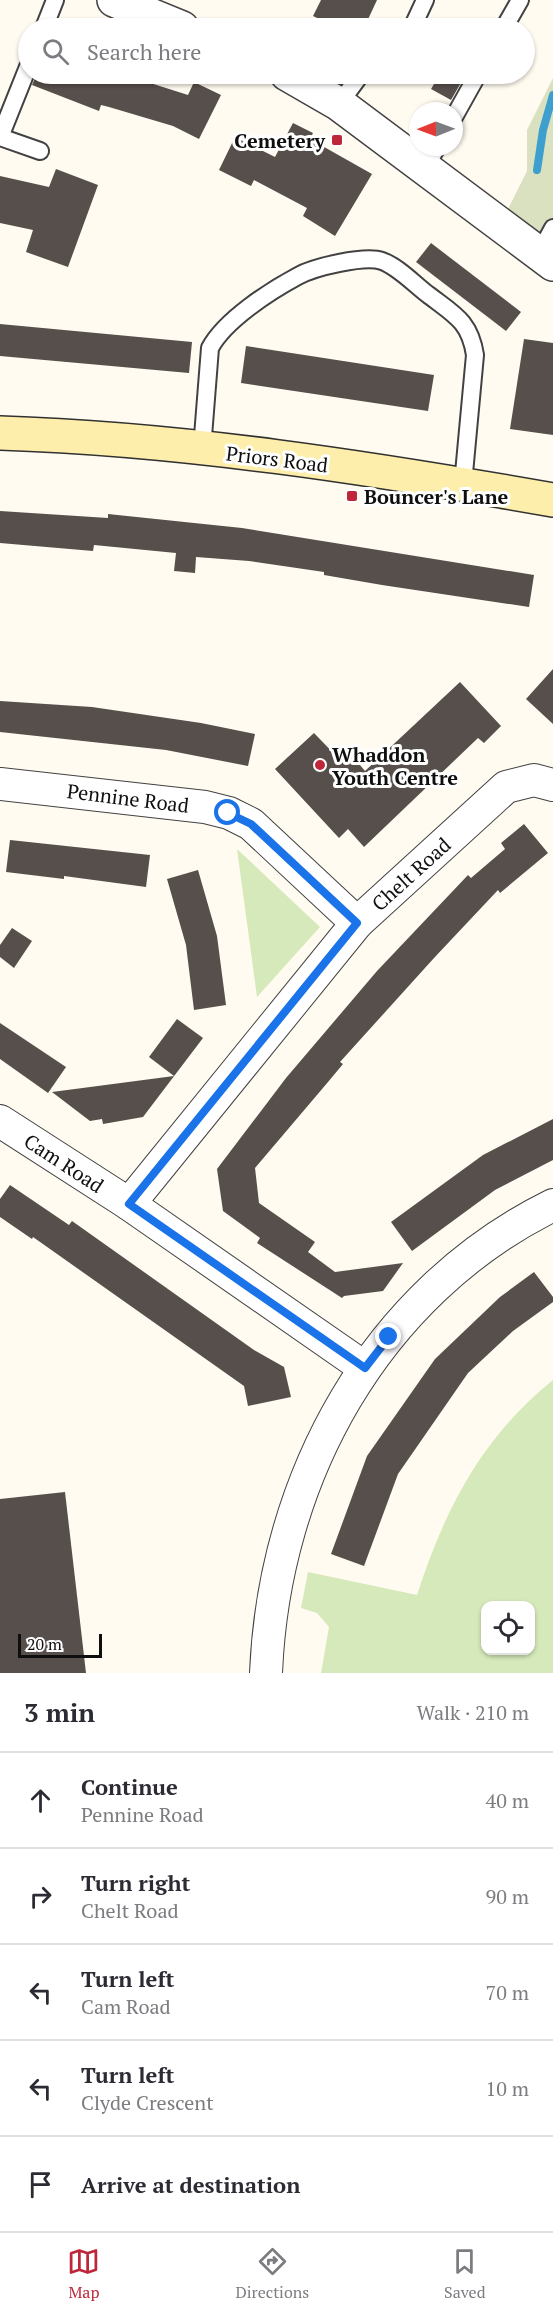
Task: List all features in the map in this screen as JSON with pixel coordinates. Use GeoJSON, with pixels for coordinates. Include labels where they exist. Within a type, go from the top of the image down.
{"type":"FeatureCollection","features":[{"type":"Feature","properties":{"kind":"main road","name":"Priors Road"},"geometry":{"type":"LineString","coordinates":[[0,433],[96,436],[463,484],[553,500]]}},
{"type":"Feature","properties":{"kind":"street"},"geometry":{"type":"LineString","coordinates":[[114,0],[158,18]]}},
{"type":"Feature","properties":{"kind":"street"},"geometry":{"type":"LineString","coordinates":[[304,84],[431,158],[548,248]]}},
{"type":"Feature","properties":{"kind":"street","name":"Chelt Road"},"geometry":{"type":"LineString","coordinates":[[129,1204],[357,923],[506,787],[538,783]]}},
{"type":"Feature","properties":{"kind":"street","name":"Pennine Road"},"geometry":{"type":"LineString","coordinates":[[0,784],[205,807],[228,813],[251,824],[357,923]]}},
{"type":"Feature","properties":{"kind":"street","name":"Cam Road"},"geometry":{"type":"LineString","coordinates":[[0,1121],[129,1204],[365,1368]]}},
{"type":"Feature","properties":{"kind":"street"},"geometry":{"type":"LineString","coordinates":[[266,1673],[270,1611],[289,1525],[321,1443],[365,1368],[389,1337],[443,1281],[507,1231],[553,1205]]}},
{"type":"Feature","properties":{"kind":"lane"},"geometry":{"type":"LineString","coordinates":[[48,18],[55,0]]}},
{"type":"Feature","properties":{"kind":"lane"},"geometry":{"type":"LineString","coordinates":[[417,18],[425,0]]}},
{"type":"Feature","properties":{"kind":"lane"},"geometry":{"type":"LineString","coordinates":[[510,18],[520,0]]}},
{"type":"Feature","properties":{"kind":"lane"},"geometry":{"type":"LineString","coordinates":[[21,84],[0,137],[40,151]]}},
{"type":"Feature","properties":{"kind":"lane"},"geometry":{"type":"LineString","coordinates":[[339,104],[354,84]]}},
{"type":"Feature","properties":{"kind":"lane"},"geometry":{"type":"LineString","coordinates":[[462,102],[472,84]]}},
{"type":"Feature","properties":{"kind":"lane"},"geometry":{"type":"LineString","coordinates":[[202,449],[210,348],[216,337],[265,297],[300,275],[365,258],[384,261],[465,322],[473,340],[475,355],[463,484]]}},
{"type":"Feature","properties":{"kind":"green space"},"geometry":{"type":"Polygon","coordinates":[[[553,78],[553,264],[500,225],[527,171],[527,130],[553,78]]]}},
{"type":"Feature","properties":{"kind":"green space"},"geometry":{"type":"Polygon","coordinates":[[[237,849],[320,927],[257,997],[237,849]]]}},
{"type":"Feature","properties":{"kind":"green space"},"geometry":{"type":"Polygon","coordinates":[[[553,1380],[553,1673],[321,1673],[329,1627],[317,1613],[301,1608],[308,1572],[417,1595],[453,1504],[468,1477],[505,1426],[553,1380]]]}},
{"type":"Feature","properties":{"kind":"building"},"geometry":{"type":"Polygon","coordinates":[[[321,0],[377,0],[369,18],[317,18],[313,16],[321,0]]]}},
{"type":"Feature","properties":{"kind":"building"},"geometry":{"type":"Polygon","coordinates":[[[153,84],[188,95],[193,84],[198,84],[221,95],[199,139],[173,126],[101,105],[99,111],[32,85],[153,84]]]}},
{"type":"Feature","properties":{"kind":"building"},"geometry":{"type":"Polygon","coordinates":[[[434,84],[460,84],[451,100],[431,89],[434,84]]]}},
{"type":"Feature","properties":{"kind":"building"},"geometry":{"type":"Polygon","coordinates":[[[293,123],[313,133],[310,139],[372,174],[335,236],[303,216],[307,208],[254,180],[251,186],[219,170],[235,137],[275,157],[293,123]]]}},
{"type":"Feature","properties":{"kind":"building"},"geometry":{"type":"Polygon","coordinates":[[[56,169],[98,185],[68,267],[26,252],[33,230],[0,223],[0,176],[49,187],[56,169]]]}},
{"type":"Feature","properties":{"kind":"building"},"geometry":{"type":"Polygon","coordinates":[[[431,243],[521,312],[506,331],[416,262],[431,243]]]}},
{"type":"Feature","properties":{"kind":"building"},"geometry":{"type":"Polygon","coordinates":[[[0,324],[192,342],[189,373],[0,356],[0,324]]]}},
{"type":"Feature","properties":{"kind":"building"},"geometry":{"type":"Polygon","coordinates":[[[524,339],[553,343],[553,435],[510,429],[524,339]]]}},
{"type":"Feature","properties":{"kind":"building"},"geometry":{"type":"Polygon","coordinates":[[[246,346],[434,375],[428,411],[241,383],[246,346]]]}},
{"type":"Feature","properties":{"kind":"building"},"geometry":{"type":"Polygon","coordinates":[[[0,511],[108,518],[108,514],[242,528],[534,575],[529,607],[382,585],[324,575],[324,572],[249,561],[196,557],[195,573],[174,571],[176,553],[94,545],[93,551],[0,543],[0,511]]]}},
{"type":"Feature","properties":{"kind":"building"},"geometry":{"type":"Polygon","coordinates":[[[553,669],[553,724],[526,699],[553,669]]]}},
{"type":"Feature","properties":{"kind":"building","name":"Whaddon Youth Centre"},"geometry":{"type":"Polygon","coordinates":[[[460,682],[501,726],[484,743],[478,738],[364,847],[348,829],[339,838],[275,769],[314,733],[341,761],[350,753],[365,771],[460,682]]]}},
{"type":"Feature","properties":{"kind":"building"},"geometry":{"type":"Polygon","coordinates":[[[0,701],[92,707],[201,723],[255,734],[248,766],[166,750],[0,732],[0,701]]]}},
{"type":"Feature","properties":{"kind":"building"},"geometry":{"type":"Polygon","coordinates":[[[524,824],[548,853],[500,893],[498,890],[434,958],[340,1062],[343,1064],[255,1168],[259,1203],[315,1242],[308,1252],[335,1272],[403,1263],[383,1291],[342,1298],[257,1243],[260,1238],[223,1211],[217,1169],[286,1078],[377,971],[468,875],[471,878],[505,849],[501,843],[524,824]]]}},
{"type":"Feature","properties":{"kind":"building"},"geometry":{"type":"Polygon","coordinates":[[[10,840],[150,855],[146,887],[64,876],[64,879],[6,872],[10,840]]]}},
{"type":"Feature","properties":{"kind":"building"},"geometry":{"type":"Polygon","coordinates":[[[198,870],[217,936],[226,1005],[194,1010],[186,945],[167,879],[198,870]]]}},
{"type":"Feature","properties":{"kind":"building"},"geometry":{"type":"Polygon","coordinates":[[[12,928],[32,941],[14,968],[0,957],[0,945],[12,928]]]}},
{"type":"Feature","properties":{"kind":"building"},"geometry":{"type":"Polygon","coordinates":[[[177,1019],[203,1038],[143,1117],[103,1124],[102,1119],[90,1121],[52,1092],[174,1076],[149,1057],[177,1019]]]}},
{"type":"Feature","properties":{"kind":"building"},"geometry":{"type":"Polygon","coordinates":[[[0,1023],[66,1067],[48,1093],[0,1059],[0,1023]]]}},
{"type":"Feature","properties":{"kind":"building"},"geometry":{"type":"Polygon","coordinates":[[[553,1119],[553,1160],[495,1190],[412,1251],[391,1222],[483,1155],[553,1119]]]}},
{"type":"Feature","properties":{"kind":"building"},"geometry":{"type":"Polygon","coordinates":[[[10,1185],[69,1225],[72,1221],[254,1350],[284,1367],[291,1397],[248,1406],[244,1386],[33,1237],[32,1239],[0,1217],[0,1199],[10,1185]]]}},
{"type":"Feature","properties":{"kind":"building"},"geometry":{"type":"Polygon","coordinates":[[[534,1272],[553,1297],[553,1302],[513,1331],[468,1373],[398,1474],[364,1566],[331,1554],[367,1456],[435,1359],[500,1297],[534,1272]]]}},
{"type":"Feature","properties":{"kind":"building"},"geometry":{"type":"Polygon","coordinates":[[[65,1492],[86,1673],[0,1673],[0,1499],[65,1492]]]}},
{"type":"Feature","properties":{"kind":"waterway"},"geometry":{"type":"LineString","coordinates":[[537,170],[543,130],[553,95]]}},
{"type":"Feature","properties":{"kind":"place","name":"Cemetery"},"geometry":{"type":"Point","coordinates":[337,140]}},
{"type":"Feature","properties":{"kind":"place","name":"Bouncer's Lane"},"geometry":{"type":"Point","coordinates":[352,496]}},
{"type":"Feature","properties":{"kind":"place","name":"Whaddon Youth Centre"},"geometry":{"type":"Point","coordinates":[320,765]}},
{"type":"Feature","properties":{"kind":"route"},"geometry":{"type":"LineString","coordinates":[[228,813],[251,824],[357,923],[129,1204],[365,1368],[389,1337]]}}]}
